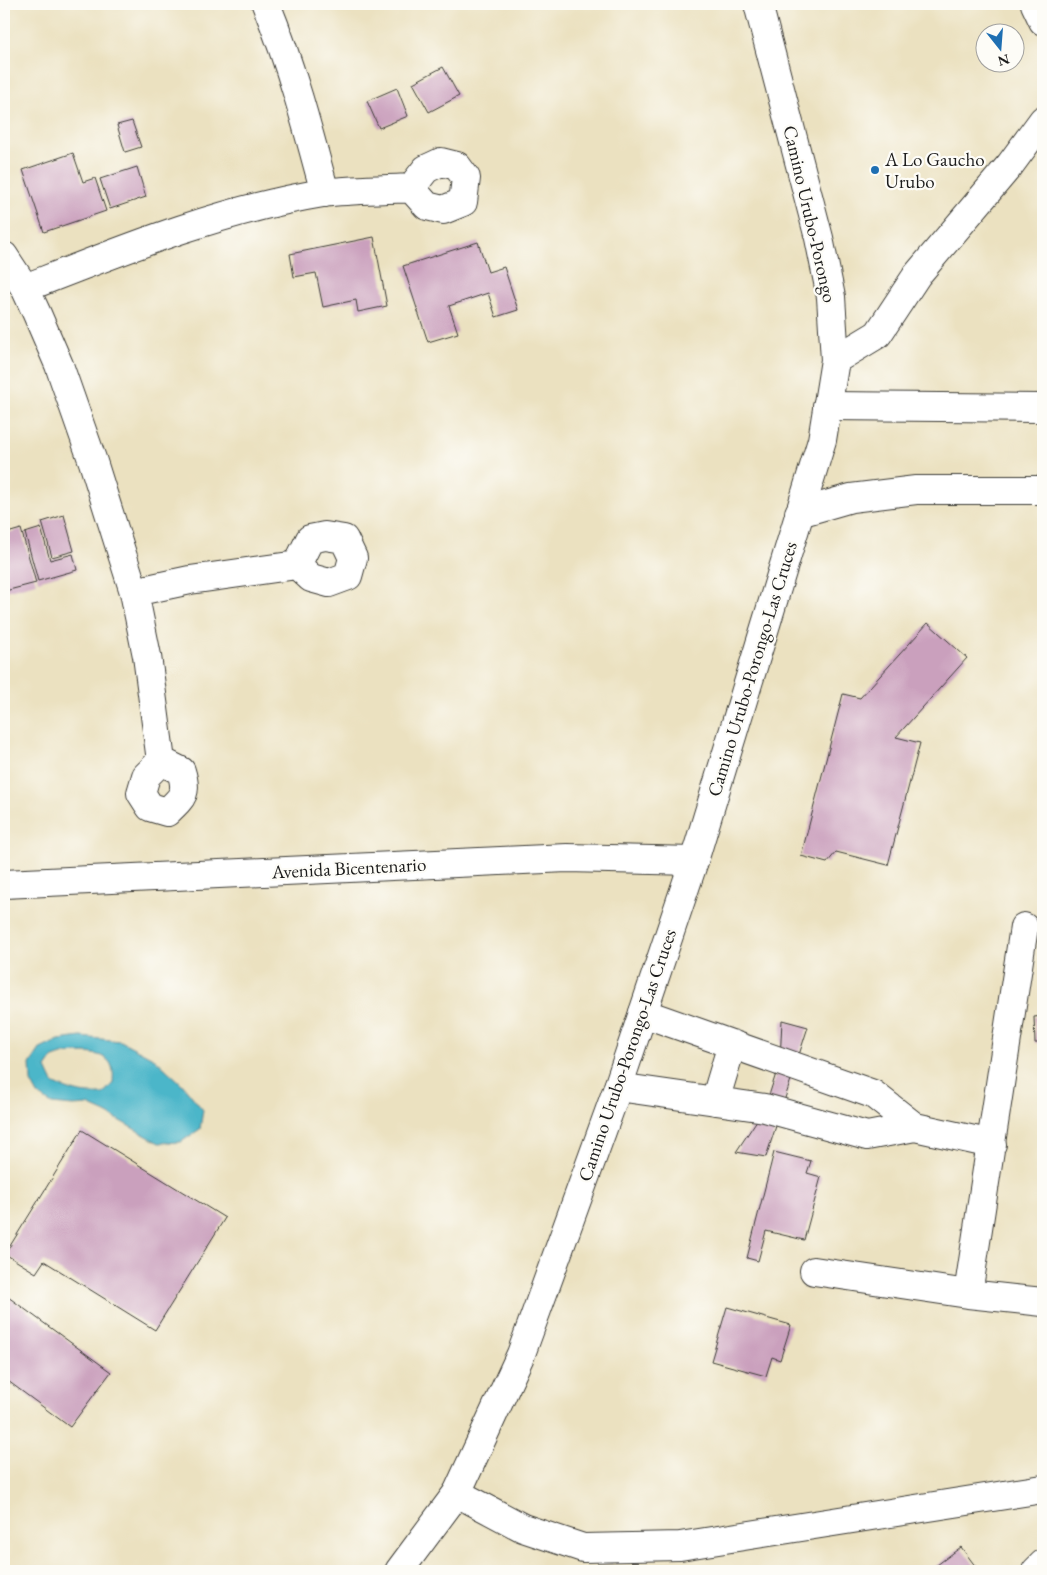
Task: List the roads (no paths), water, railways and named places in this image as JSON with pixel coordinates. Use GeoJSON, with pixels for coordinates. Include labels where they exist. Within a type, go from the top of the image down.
{"type":"FeatureCollection","features":[{"type":"Feature","properties":{"kind":"street"},"geometry":{"type":"LineString","coordinates":[[266,4],[275,25],[305,118],[325,193]]}},
{"type":"Feature","properties":{"kind":"street","name":"Camino Urubo-Porongo"},"geometry":{"type":"LineString","coordinates":[[758,4],[819,238],[831,296],[835,360],[822,440],[799,513]]}},
{"type":"Feature","properties":{"kind":"street"},"geometry":{"type":"LineString","coordinates":[[1036,4],[1043,21]]}},
{"type":"Feature","properties":{"kind":"street"},"geometry":{"type":"LineString","coordinates":[[835,360],[878,334],[917,275],[1010,165],[1043,120]]}},
{"type":"Feature","properties":{"kind":"street"},"geometry":{"type":"LineString","coordinates":[[25,288],[109,255],[205,222],[273,203],[325,193],[411,188]]}},
{"type":"Feature","properties":{"kind":"street"},"geometry":{"type":"LineString","coordinates":[[4,256],[25,288],[59,364],[93,462],[134,592],[147,656],[161,761]]}},
{"type":"Feature","properties":{"kind":"street"},"geometry":{"type":"LineString","coordinates":[[827,406],[1043,408]]}},
{"type":"Feature","properties":{"kind":"street"},"geometry":{"type":"LineString","coordinates":[[799,513],[851,498],[916,490],[1043,490]]}},
{"type":"Feature","properties":{"kind":"street","name":"Camino Urubo-Porongo-Las Cruces"},"geometry":{"type":"LineString","coordinates":[[399,1571],[457,1493],[521,1354],[618,1087],[694,861],[799,513]]}},
{"type":"Feature","properties":{"kind":"street"},"geometry":{"type":"LineString","coordinates":[[134,592],[190,580],[297,565]]}},
{"type":"Feature","properties":{"kind":"street","name":"Avenida Bicentenario"},"geometry":{"type":"LineString","coordinates":[[4,884],[567,858],[694,861]]}},
{"type":"Feature","properties":{"kind":"street"},"geometry":{"type":"LineString","coordinates":[[968,1294],[1024,927]]}},
{"type":"Feature","properties":{"kind":"street"},"geometry":{"type":"LineString","coordinates":[[643,1013],[873,1094],[915,1127]]}},
{"type":"Feature","properties":{"kind":"street"},"geometry":{"type":"LineString","coordinates":[[715,1101],[732,1044]]}},
{"type":"Feature","properties":{"kind":"street"},"geometry":{"type":"LineString","coordinates":[[618,1087],[765,1108],[867,1136],[915,1127],[992,1144]]}},
{"type":"Feature","properties":{"kind":"street"},"geometry":{"type":"LineString","coordinates":[[814,1271],[968,1294],[1043,1302]]}},
{"type":"Feature","properties":{"kind":"street"},"geometry":{"type":"LineString","coordinates":[[457,1493],[523,1528],[583,1548],[680,1546],[1043,1489]]}},
{"type":"Feature","properties":{"kind":"street"},"geometry":{"type":"LineString","coordinates":[[1036,1571],[1043,1564]]}},
{"type":"Feature","properties":{"kind":"water"},"geometry":{"type":"Polygon","coordinates":[[[81,1037],[121,1041],[155,1059],[182,1084],[203,1110],[200,1129],[181,1142],[159,1143],[88,1105],[52,1104],[38,1095],[31,1082],[30,1064],[40,1049],[59,1040],[81,1037]],[[85,1053],[65,1054],[53,1058],[46,1068],[53,1083],[77,1092],[103,1094],[113,1083],[112,1067],[105,1058],[85,1053]]]}},
{"type":"Feature","properties":{"kind":"place","name":"A Lo Gaucho Urubo"},"geometry":{"type":"Point","coordinates":[875,170]}}]}
